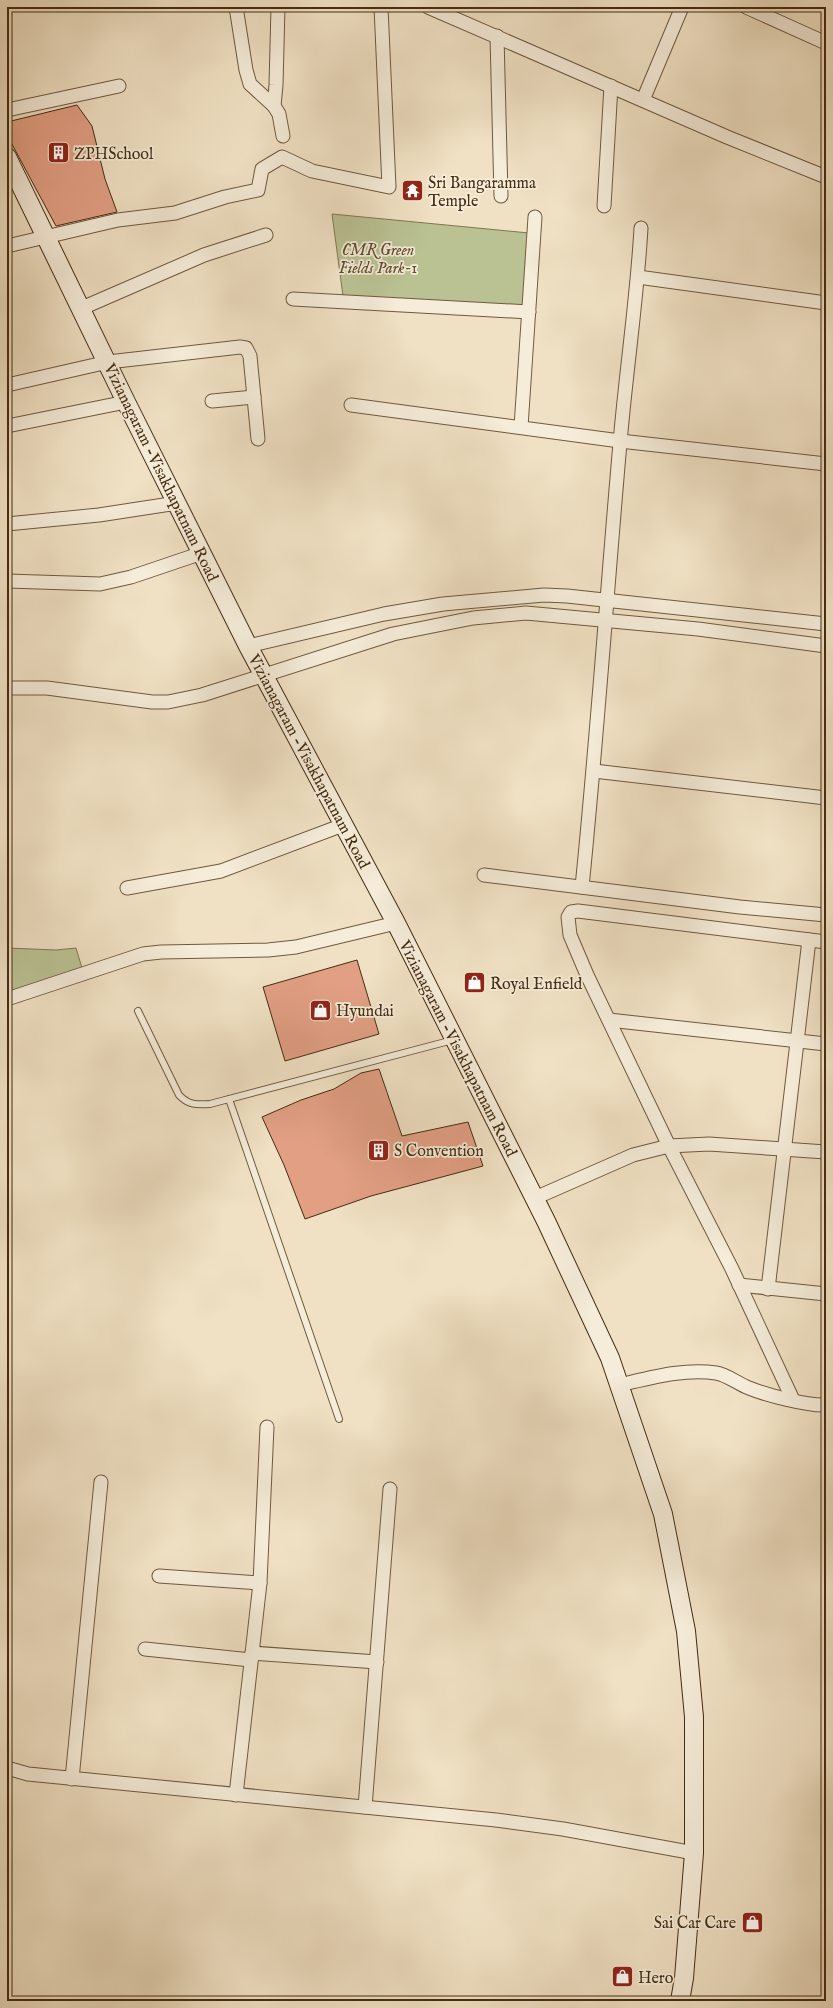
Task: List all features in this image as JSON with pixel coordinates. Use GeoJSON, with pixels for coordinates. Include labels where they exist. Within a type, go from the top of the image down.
{"type":"FeatureCollection","features":[{"type":"Feature","properties":{"kind":"main road","name":"Vizianagaram -Visakhapatnam Road"},"geometry":{"type":"LineString","coordinates":[[7,157],[11,174],[46,236],[126,402],[248,646],[396,923],[535,1198],[610,1358],[620,1385],[662,1514],[686,1631],[694,1717],[694,1854],[684,1978],[680,2001]]}},
{"type":"Feature","properties":{"kind":"street"},"geometry":{"type":"LineString","coordinates":[[236,7],[246,70],[250,84],[274,106],[279,114],[283,136]]}},
{"type":"Feature","properties":{"kind":"street"},"geometry":{"type":"LineString","coordinates":[[274,106],[278,7]]}},
{"type":"Feature","properties":{"kind":"street"},"geometry":{"type":"LineString","coordinates":[[7,246],[118,220],[175,213],[225,197],[258,190],[262,169],[282,157],[312,171],[389,187],[381,7]]}},
{"type":"Feature","properties":{"kind":"street"},"geometry":{"type":"LineString","coordinates":[[428,7],[727,137],[826,177]]}},
{"type":"Feature","properties":{"kind":"street"},"geometry":{"type":"LineString","coordinates":[[643,100],[682,7]]}},
{"type":"Feature","properties":{"kind":"street"},"geometry":{"type":"LineString","coordinates":[[746,7],[826,43]]}},
{"type":"Feature","properties":{"kind":"street"},"geometry":{"type":"LineString","coordinates":[[497,36],[501,196]]}},
{"type":"Feature","properties":{"kind":"street"},"geometry":{"type":"LineString","coordinates":[[7,110],[119,86]]}},
{"type":"Feature","properties":{"kind":"street"},"geometry":{"type":"LineString","coordinates":[[604,206],[611,86]]}},
{"type":"Feature","properties":{"kind":"street"},"geometry":{"type":"LineString","coordinates":[[522,427],[535,217]]}},
{"type":"Feature","properties":{"kind":"street"},"geometry":{"type":"LineString","coordinates":[[582,887],[594,770],[620,441],[638,277],[641,228]]}},
{"type":"Feature","properties":{"kind":"street"},"geometry":{"type":"LineString","coordinates":[[82,308],[204,255],[266,235]]}},
{"type":"Feature","properties":{"kind":"street"},"geometry":{"type":"LineString","coordinates":[[638,277],[826,303]]}},
{"type":"Feature","properties":{"kind":"street"},"geometry":{"type":"LineString","coordinates":[[293,300],[528,312]]}},
{"type":"Feature","properties":{"kind":"street"},"geometry":{"type":"LineString","coordinates":[[7,386],[108,362],[240,347],[246,348],[250,356],[258,439]]}},
{"type":"Feature","properties":{"kind":"street"},"geometry":{"type":"LineString","coordinates":[[212,401],[254,397]]}},
{"type":"Feature","properties":{"kind":"street"},"geometry":{"type":"LineString","coordinates":[[7,426],[126,402]]}},
{"type":"Feature","properties":{"kind":"street"},"geometry":{"type":"LineString","coordinates":[[351,405],[620,441],[826,464]]}},
{"type":"Feature","properties":{"kind":"street"},"geometry":{"type":"LineString","coordinates":[[7,524],[99,515],[177,503]]}},
{"type":"Feature","properties":{"kind":"street"},"geometry":{"type":"LineString","coordinates":[[7,581],[100,584],[131,577],[202,553]]}},
{"type":"Feature","properties":{"kind":"street"},"geometry":{"type":"LineString","coordinates":[[248,646],[384,614],[442,604],[544,595],[608,600],[826,624]]}},
{"type":"Feature","properties":{"kind":"street"},"geometry":{"type":"LineString","coordinates":[[7,688],[47,688],[152,702],[168,702],[202,695],[263,674],[393,634],[473,618],[526,613],[606,620],[826,646]]}},
{"type":"Feature","properties":{"kind":"street"},"geometry":{"type":"LineString","coordinates":[[594,770],[826,798]]}},
{"type":"Feature","properties":{"kind":"street"},"geometry":{"type":"LineString","coordinates":[[127,888],[221,871],[343,825]]}},
{"type":"Feature","properties":{"kind":"street"},"geometry":{"type":"LineString","coordinates":[[484,875],[732,906],[826,915]]}},
{"type":"Feature","properties":{"kind":"street"},"geometry":{"type":"LineString","coordinates":[[793,1400],[739,1285],[669,1146],[609,1020],[570,935],[567,923],[571,912],[578,911],[826,942]]}},
{"type":"Feature","properties":{"kind":"street"},"geometry":{"type":"LineString","coordinates":[[7,999],[143,954],[161,952],[237,951],[282,948],[396,923]]}},
{"type":"Feature","properties":{"kind":"street"},"geometry":{"type":"LineString","coordinates":[[768,1288],[809,940]]}},
{"type":"Feature","properties":{"kind":"street"},"geometry":{"type":"LineString","coordinates":[[609,1020],[826,1044]]}},
{"type":"Feature","properties":{"kind":"street"},"geometry":{"type":"LineString","coordinates":[[535,1198],[633,1155],[669,1146],[709,1144],[826,1152]]}},
{"type":"Feature","properties":{"kind":"street"},"geometry":{"type":"LineString","coordinates":[[739,1285],[826,1291]]}},
{"type":"Feature","properties":{"kind":"street"},"geometry":{"type":"LineString","coordinates":[[620,1385],[671,1374],[716,1373],[726,1376],[750,1389],[804,1404],[826,1405]]}},
{"type":"Feature","properties":{"kind":"street"},"geometry":{"type":"LineString","coordinates":[[236,1795],[260,1583],[267,1427]]}},
{"type":"Feature","properties":{"kind":"street"},"geometry":{"type":"LineString","coordinates":[[72,1779],[101,1482]]}},
{"type":"Feature","properties":{"kind":"street"},"geometry":{"type":"LineString","coordinates":[[365,1807],[390,1489]]}},
{"type":"Feature","properties":{"kind":"street"},"geometry":{"type":"LineString","coordinates":[[159,1576],[260,1583]]}},
{"type":"Feature","properties":{"kind":"street"},"geometry":{"type":"LineString","coordinates":[[145,1649],[377,1662]]}},
{"type":"Feature","properties":{"kind":"street"},"geometry":{"type":"LineString","coordinates":[[7,1768],[28,1774],[72,1779],[496,1820],[548,1827],[694,1854]]}},
{"type":"Feature","properties":{"kind":"lane"},"geometry":{"type":"LineString","coordinates":[[138,1011],[182,1098],[191,1104],[199,1105],[229,1100],[454,1039]]}},
{"type":"Feature","properties":{"kind":"lane"},"geometry":{"type":"LineString","coordinates":[[229,1100],[339,1419]]}},
{"type":"Feature","properties":{"kind":"green space","name":"CMR Green Fields Park-1"},"geometry":{"type":"Polygon","coordinates":[[[332,214],[529,233],[524,309],[343,296],[332,214]]]}},
{"type":"Feature","properties":{"kind":"green space"},"geometry":{"type":"Polygon","coordinates":[[[7,948],[56,950],[76,948],[82,968],[7,994],[7,948]]]}},
{"type":"Feature","properties":{"kind":"building","name":"ZPHSchool"},"geometry":{"type":"Polygon","coordinates":[[[77,105],[92,126],[105,179],[117,212],[56,226],[7,135],[7,122],[77,105]]]}},
{"type":"Feature","properties":{"kind":"building","name":"Hyundai"},"geometry":{"type":"Polygon","coordinates":[[[357,960],[379,1034],[285,1061],[263,987],[357,960]]]}},
{"type":"Feature","properties":{"kind":"building","name":"S Convention"},"geometry":{"type":"Polygon","coordinates":[[[379,1069],[402,1136],[468,1122],[483,1166],[371,1196],[305,1219],[284,1165],[262,1117],[301,1100],[334,1089],[361,1073],[379,1069]]]}},
{"type":"Feature","properties":{"kind":"place","name":"ZPHSchool"},"geometry":{"type":"Point","coordinates":[58,153]}},
{"type":"Feature","properties":{"kind":"place","name":"Sri Bangaramma Temple"},"geometry":{"type":"Point","coordinates":[412,191]}},
{"type":"Feature","properties":{"kind":"place","name":"Royal Enfield"},"geometry":{"type":"Point","coordinates":[475,983]}},
{"type":"Feature","properties":{"kind":"place","name":"Hyundai"},"geometry":{"type":"Point","coordinates":[321,1010]}},
{"type":"Feature","properties":{"kind":"place","name":"S Convention"},"geometry":{"type":"Point","coordinates":[378,1150]}},
{"type":"Feature","properties":{"kind":"place","name":"Sai Car Care"},"geometry":{"type":"Point","coordinates":[752,1922]}},
{"type":"Feature","properties":{"kind":"place","name":"Hero"},"geometry":{"type":"Point","coordinates":[623,1977]}}]}
